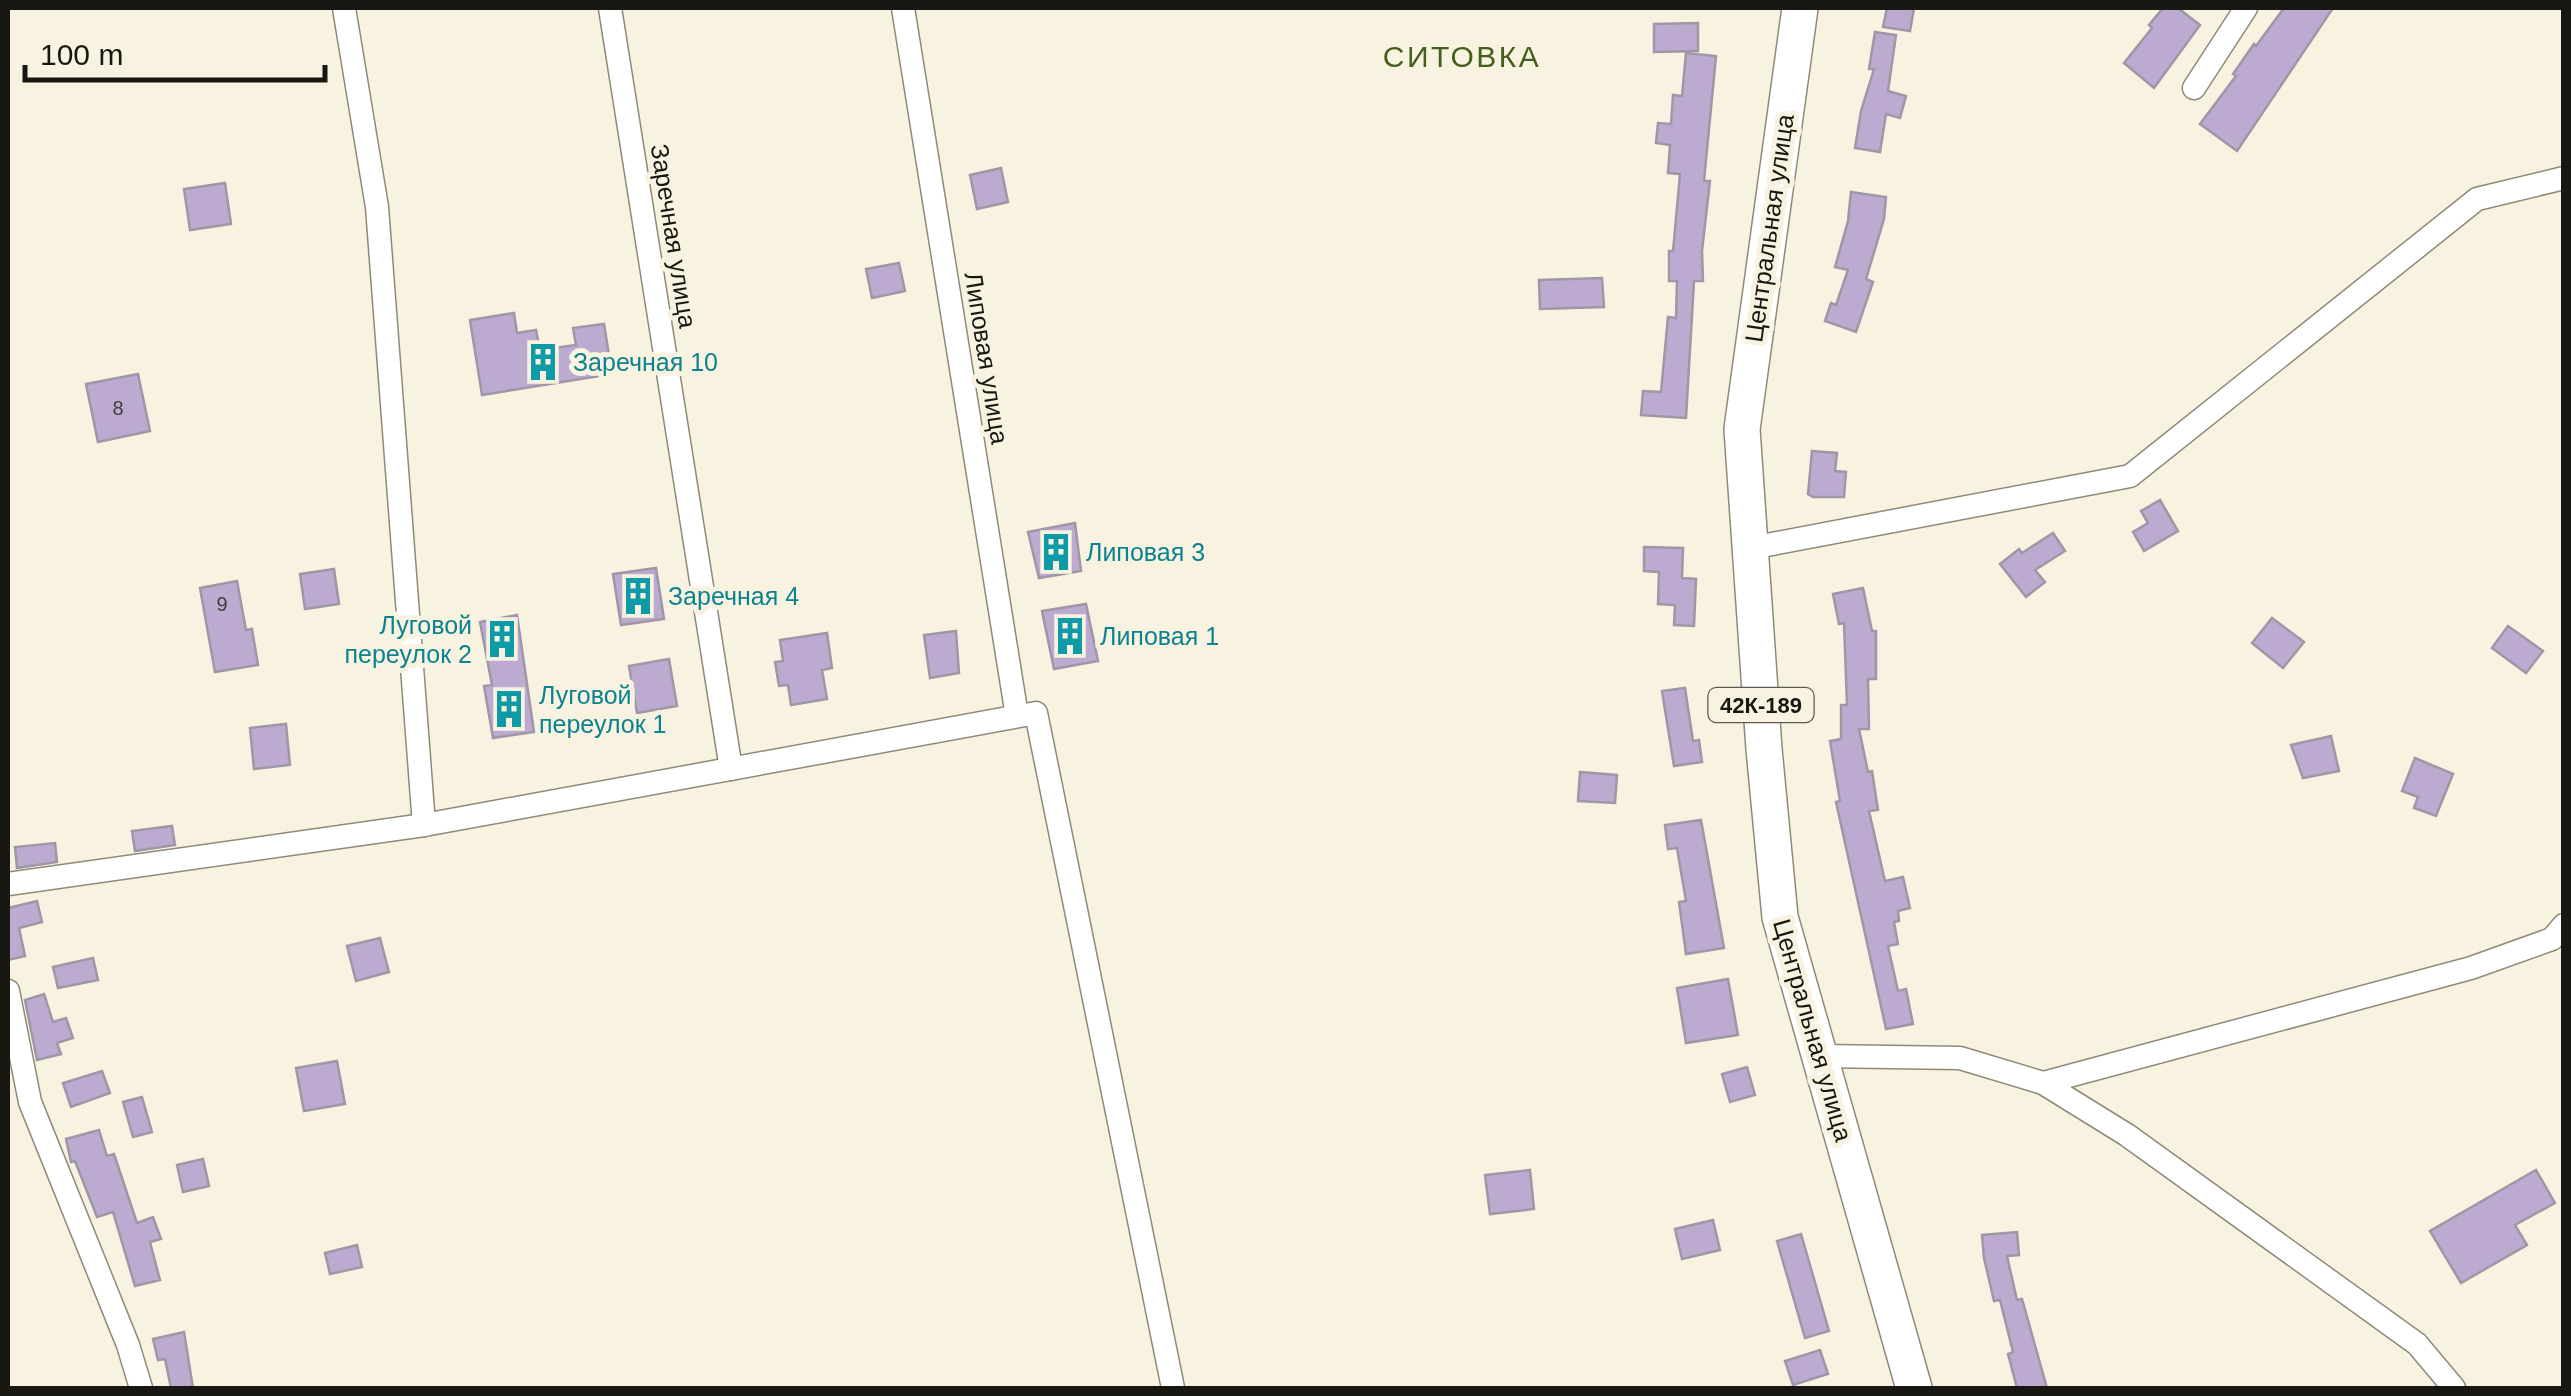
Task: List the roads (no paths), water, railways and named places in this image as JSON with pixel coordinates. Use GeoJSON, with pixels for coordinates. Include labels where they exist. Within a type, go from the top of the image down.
{"type":"FeatureCollection","features":[{"type":"Feature","properties":{"kind":"main road","name":"Центральная улица"},"geometry":{"type":"LineString","coordinates":[[1800,8],[1742,429],[1764,749],[1780,917],[1914,1388]]}},
{"type":"Feature","properties":{"kind":"street"},"geometry":{"type":"LineString","coordinates":[[344,8],[376,207],[424,825]]}},
{"type":"Feature","properties":{"kind":"street","name":"Заречная улица"},"geometry":{"type":"LineString","coordinates":[[610,8],[731,770]]}},
{"type":"Feature","properties":{"kind":"street","name":"Липовая улица"},"geometry":{"type":"LineString","coordinates":[[903,8],[1017,716]]}},
{"type":"Feature","properties":{"kind":"street"},"geometry":{"type":"LineString","coordinates":[[2194,88],[2246,8]]}},
{"type":"Feature","properties":{"kind":"street"},"geometry":{"type":"LineString","coordinates":[[1752,548],[2130,476],[2478,199],[2564,178]]}},
{"type":"Feature","properties":{"kind":"street"},"geometry":{"type":"LineString","coordinates":[[8,884],[424,825],[1036,713],[1172,1388]]}},
{"type":"Feature","properties":{"kind":"street"},"geometry":{"type":"LineString","coordinates":[[2043,1083],[2471,968],[2552,938],[2564,924]]}},
{"type":"Feature","properties":{"kind":"street"},"geometry":{"type":"LineString","coordinates":[[8,992],[30,1102],[128,1345],[141,1388]]}},
{"type":"Feature","properties":{"kind":"street"},"geometry":{"type":"LineString","coordinates":[[1820,1056],[1960,1058],[2043,1083],[2126,1135],[2416,1344],[2454,1388]]}},
{"type":"Feature","properties":{"kind":"place","name":"Заречная 10"},"geometry":{"type":"Point","coordinates":[543,362]}},
{"type":"Feature","properties":{"kind":"place","name":"Липовая 3"},"geometry":{"type":"Point","coordinates":[1056,552]}},
{"type":"Feature","properties":{"kind":"place","name":"Заречная 4"},"geometry":{"type":"Point","coordinates":[638,596]}},
{"type":"Feature","properties":{"kind":"place","name":"Липовая 1"},"geometry":{"type":"Point","coordinates":[1070,636]}},
{"type":"Feature","properties":{"kind":"place","name":"Луговой переулок 2"},"geometry":{"type":"Point","coordinates":[502,639]}},
{"type":"Feature","properties":{"kind":"place","name":"Луговой переулок 1"},"geometry":{"type":"Point","coordinates":[509,709]}},
{"type":"Feature","properties":{"kind":"district","name":"СИТОВКА"},"geometry":{"type":"Point","coordinates":[1462,56]}}]}
